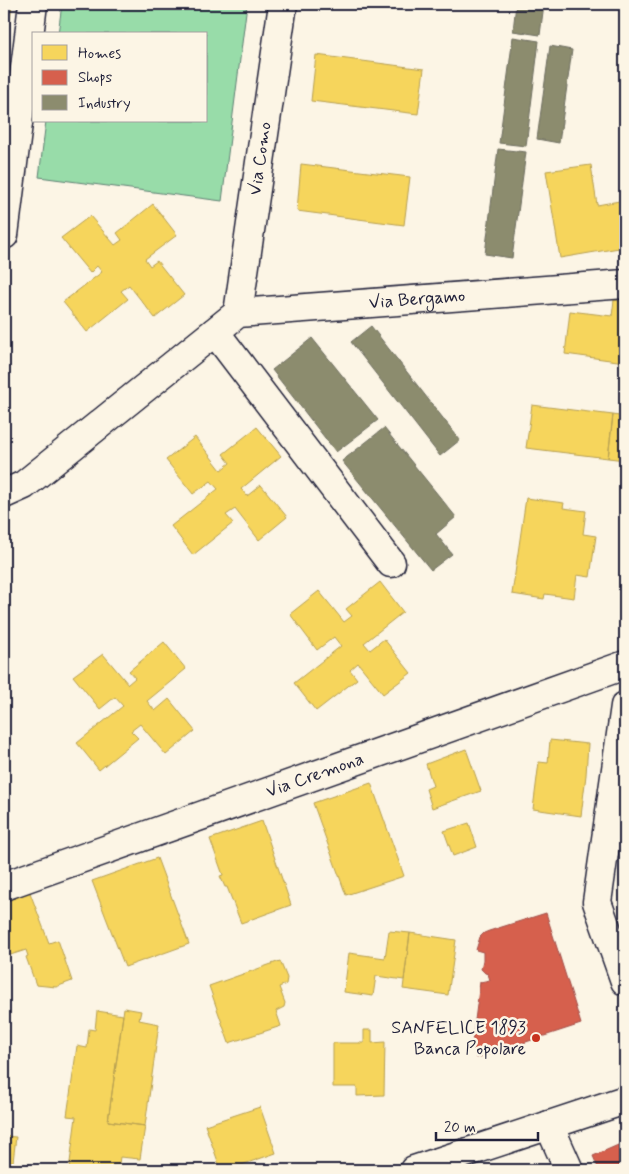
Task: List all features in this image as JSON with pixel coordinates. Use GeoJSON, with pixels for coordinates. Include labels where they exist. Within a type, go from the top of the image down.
{"type":"FeatureCollection","features":[{"type":"Feature","properties":{"kind":"street"},"geometry":{"type":"LineString","coordinates":[[4,235],[33,4]]}},
{"type":"Feature","properties":{"kind":"street","name":"Via Como"},"geometry":{"type":"LineString","coordinates":[[238,313],[282,4]]}},
{"type":"Feature","properties":{"kind":"street","name":"Via Bergamo"},"geometry":{"type":"LineString","coordinates":[[238,313],[625,284]]}},
{"type":"Feature","properties":{"kind":"street"},"geometry":{"type":"LineString","coordinates":[[4,494],[24,485],[238,313]]}},
{"type":"Feature","properties":{"kind":"street"},"geometry":{"type":"LineString","coordinates":[[215,332],[391,562]]}},
{"type":"Feature","properties":{"kind":"street","name":"Via Cremona"},"geometry":{"type":"LineString","coordinates":[[4,886],[625,665]]}},
{"type":"Feature","properties":{"kind":"street"},"geometry":{"type":"LineString","coordinates":[[625,706],[597,902],[625,981]]}},
{"type":"Feature","properties":{"kind":"street"},"geometry":{"type":"LineString","coordinates":[[414,1170],[625,1100]]}},
{"type":"Feature","properties":{"kind":"street"},"geometry":{"type":"LineString","coordinates":[[549,1125],[569,1170]]}},
{"type":"Feature","properties":{"kind":"green space"},"geometry":{"type":"Polygon","coordinates":[[[62,4],[247,4],[222,201],[39,177],[46,122],[208,122],[208,32],[58,32],[62,4]]]}},
{"type":"Feature","properties":{"kind":"building: Homes"},"geometry":{"type":"Polygon","coordinates":[[[4,4],[12,4],[4,62],[4,4]]]}},
{"type":"Feature","properties":{"kind":"building: Homes"},"geometry":{"type":"Polygon","coordinates":[[[316,55],[424,69],[418,114],[311,101],[316,55]]]}},
{"type":"Feature","properties":{"kind":"building: Homes"},"geometry":{"type":"Polygon","coordinates":[[[625,120],[625,153],[620,121],[625,120]]]}},
{"type":"Feature","properties":{"kind":"building: Homes"},"geometry":{"type":"Polygon","coordinates":[[[301,164],[410,177],[404,225],[297,211],[301,164]]]}},
{"type":"Feature","properties":{"kind":"building: Homes"},"geometry":{"type":"Polygon","coordinates":[[[591,165],[597,205],[625,200],[625,247],[560,258],[546,171],[591,165]]]}},
{"type":"Feature","properties":{"kind":"building: Homes"},"geometry":{"type":"Polygon","coordinates":[[[153,204],[177,235],[145,259],[150,266],[157,261],[184,295],[155,318],[129,285],[121,291],[128,299],[87,332],[63,302],[102,272],[97,266],[90,273],[61,238],[90,216],[115,245],[122,240],[117,233],[153,204]]]}},
{"type":"Feature","properties":{"kind":"building: Homes"},"geometry":{"type":"Polygon","coordinates":[[[614,300],[625,302],[625,362],[565,354],[570,311],[612,316],[614,300]]]}},
{"type":"Feature","properties":{"kind":"building: Homes"},"geometry":{"type":"Polygon","coordinates":[[[532,405],[613,415],[608,458],[526,448],[532,405]]]}},
{"type":"Feature","properties":{"kind":"building: Homes"},"geometry":{"type":"Polygon","coordinates":[[[613,415],[625,417],[625,460],[608,458],[613,415]]]}},
{"type":"Feature","properties":{"kind":"building: Homes"},"geometry":{"type":"Polygon","coordinates":[[[257,427],[281,456],[241,489],[247,496],[261,485],[287,517],[259,540],[235,509],[226,515],[233,523],[193,555],[171,526],[218,489],[211,481],[193,494],[166,460],[195,437],[221,470],[230,463],[223,454],[257,427]]]}},
{"type":"Feature","properties":{"kind":"building: Homes"},"geometry":{"type":"Polygon","coordinates":[[[526,498],[564,503],[563,508],[586,511],[583,534],[596,536],[590,577],[577,575],[574,598],[545,594],[544,599],[512,594],[526,498]]]}},
{"type":"Feature","properties":{"kind":"building: Homes"},"geometry":{"type":"Polygon","coordinates":[[[380,582],[403,612],[364,643],[370,650],[384,639],[411,673],[383,694],[358,663],[350,670],[357,679],[316,711],[294,683],[341,646],[334,637],[317,650],[290,614],[319,591],[344,622],[352,616],[346,609],[380,582]]]}},
{"type":"Feature","properties":{"kind":"building: Homes"},"geometry":{"type":"Polygon","coordinates":[[[164,642],[186,669],[147,701],[155,711],[169,699],[195,731],[166,755],[140,724],[131,731],[138,738],[99,770],[77,743],[123,706],[115,697],[100,709],[73,676],[103,654],[128,684],[135,678],[129,671],[164,642]]]}},
{"type":"Feature","properties":{"kind":"building: Homes"},"geometry":{"type":"Polygon","coordinates":[[[550,740],[588,744],[581,816],[533,809],[539,762],[548,763],[550,740]]]}},
{"type":"Feature","properties":{"kind":"building: Homes"},"geometry":{"type":"Polygon","coordinates":[[[466,749],[481,791],[432,808],[426,789],[433,786],[426,764],[466,749]]]}},
{"type":"Feature","properties":{"kind":"building: Homes"},"geometry":{"type":"Polygon","coordinates":[[[371,783],[404,876],[346,895],[313,803],[371,783]]]}},
{"type":"Feature","properties":{"kind":"building: Homes"},"geometry":{"type":"Polygon","coordinates":[[[262,821],[291,905],[241,923],[227,887],[225,887],[220,876],[223,875],[210,839],[262,821]]]}},
{"type":"Feature","properties":{"kind":"building: Homes"},"geometry":{"type":"Polygon","coordinates":[[[469,823],[477,847],[453,856],[444,831],[469,823]]]}},
{"type":"Feature","properties":{"kind":"building: Homes"},"geometry":{"type":"Polygon","coordinates":[[[157,858],[189,944],[125,967],[92,881],[157,858]]]}},
{"type":"Feature","properties":{"kind":"building: Homes"},"geometry":{"type":"Polygon","coordinates":[[[29,890],[49,943],[58,940],[72,981],[56,987],[36,985],[26,957],[28,956],[26,950],[4,957],[4,899],[29,890]]]}},
{"type":"Feature","properties":{"kind":"building: Homes"},"geometry":{"type":"Polygon","coordinates":[[[389,931],[410,933],[404,980],[376,976],[373,996],[344,992],[349,953],[385,958],[389,931]]]}},
{"type":"Feature","properties":{"kind":"building: Homes"},"geometry":{"type":"Polygon","coordinates":[[[410,933],[456,940],[448,995],[403,989],[410,933]]]}},
{"type":"Feature","properties":{"kind":"building: Homes"},"geometry":{"type":"Polygon","coordinates":[[[280,961],[287,978],[286,984],[279,987],[285,1003],[284,1007],[276,1011],[281,1026],[229,1043],[209,986],[280,961]]]}},
{"type":"Feature","properties":{"kind":"building: Homes"},"geometry":{"type":"Polygon","coordinates":[[[124,1008],[141,1011],[139,1020],[159,1024],[145,1126],[108,1121],[124,1008]]]}},
{"type":"Feature","properties":{"kind":"building: Homes"},"geometry":{"type":"Polygon","coordinates":[[[97,1011],[123,1015],[108,1121],[145,1126],[140,1159],[120,1157],[118,1170],[69,1170],[76,1117],[67,1116],[77,1046],[87,1048],[89,1029],[95,1030],[97,1011]]]}},
{"type":"Feature","properties":{"kind":"building: Homes"},"geometry":{"type":"Polygon","coordinates":[[[364,1030],[372,1030],[372,1043],[385,1042],[384,1095],[357,1096],[357,1087],[333,1087],[333,1043],[364,1043],[364,1030]]]}},
{"type":"Feature","properties":{"kind":"building: Homes"},"geometry":{"type":"Polygon","coordinates":[[[260,1107],[276,1153],[227,1170],[221,1170],[205,1125],[260,1107]]]}},
{"type":"Feature","properties":{"kind":"building: Homes"},"geometry":{"type":"Polygon","coordinates":[[[4,1136],[16,1137],[12,1170],[4,1170],[4,1136]]]}},
{"type":"Feature","properties":{"kind":"building: Shops"},"geometry":{"type":"Polygon","coordinates":[[[546,913],[581,1024],[477,1058],[472,1043],[480,982],[490,980],[488,974],[481,969],[483,952],[476,950],[480,937],[489,931],[546,913]]]}},
{"type":"Feature","properties":{"kind":"building: Shops"},"geometry":{"type":"Polygon","coordinates":[[[625,1142],[625,1170],[599,1170],[593,1156],[625,1142]]]}},
{"type":"Feature","properties":{"kind":"building: Industry"},"geometry":{"type":"Polygon","coordinates":[[[516,4],[544,4],[540,35],[513,31],[516,4]]]}},
{"type":"Feature","properties":{"kind":"building: Industry"},"geometry":{"type":"Polygon","coordinates":[[[513,37],[539,41],[526,146],[499,143],[513,37]]]}},
{"type":"Feature","properties":{"kind":"building: Industry"},"geometry":{"type":"Polygon","coordinates":[[[550,46],[572,50],[559,143],[537,139],[550,46]]]}},
{"type":"Feature","properties":{"kind":"building: Industry"},"geometry":{"type":"Polygon","coordinates":[[[498,149],[526,152],[512,258],[485,254],[498,149]]]}},
{"type":"Feature","properties":{"kind":"building: Industry"},"geometry":{"type":"Polygon","coordinates":[[[371,326],[460,440],[440,456],[351,342],[371,326]]]}},
{"type":"Feature","properties":{"kind":"building: Industry"},"geometry":{"type":"Polygon","coordinates":[[[312,338],[378,420],[336,452],[272,370],[312,338]]]}},
{"type":"Feature","properties":{"kind":"building: Industry"},"geometry":{"type":"Polygon","coordinates":[[[384,428],[456,517],[436,534],[452,554],[431,570],[342,461],[384,428]]]}},
{"type":"Feature","properties":{"kind":"place","name":"SANFELICE 1893 Banca Popolare"},"geometry":{"type":"Point","coordinates":[536,1038]}}]}
